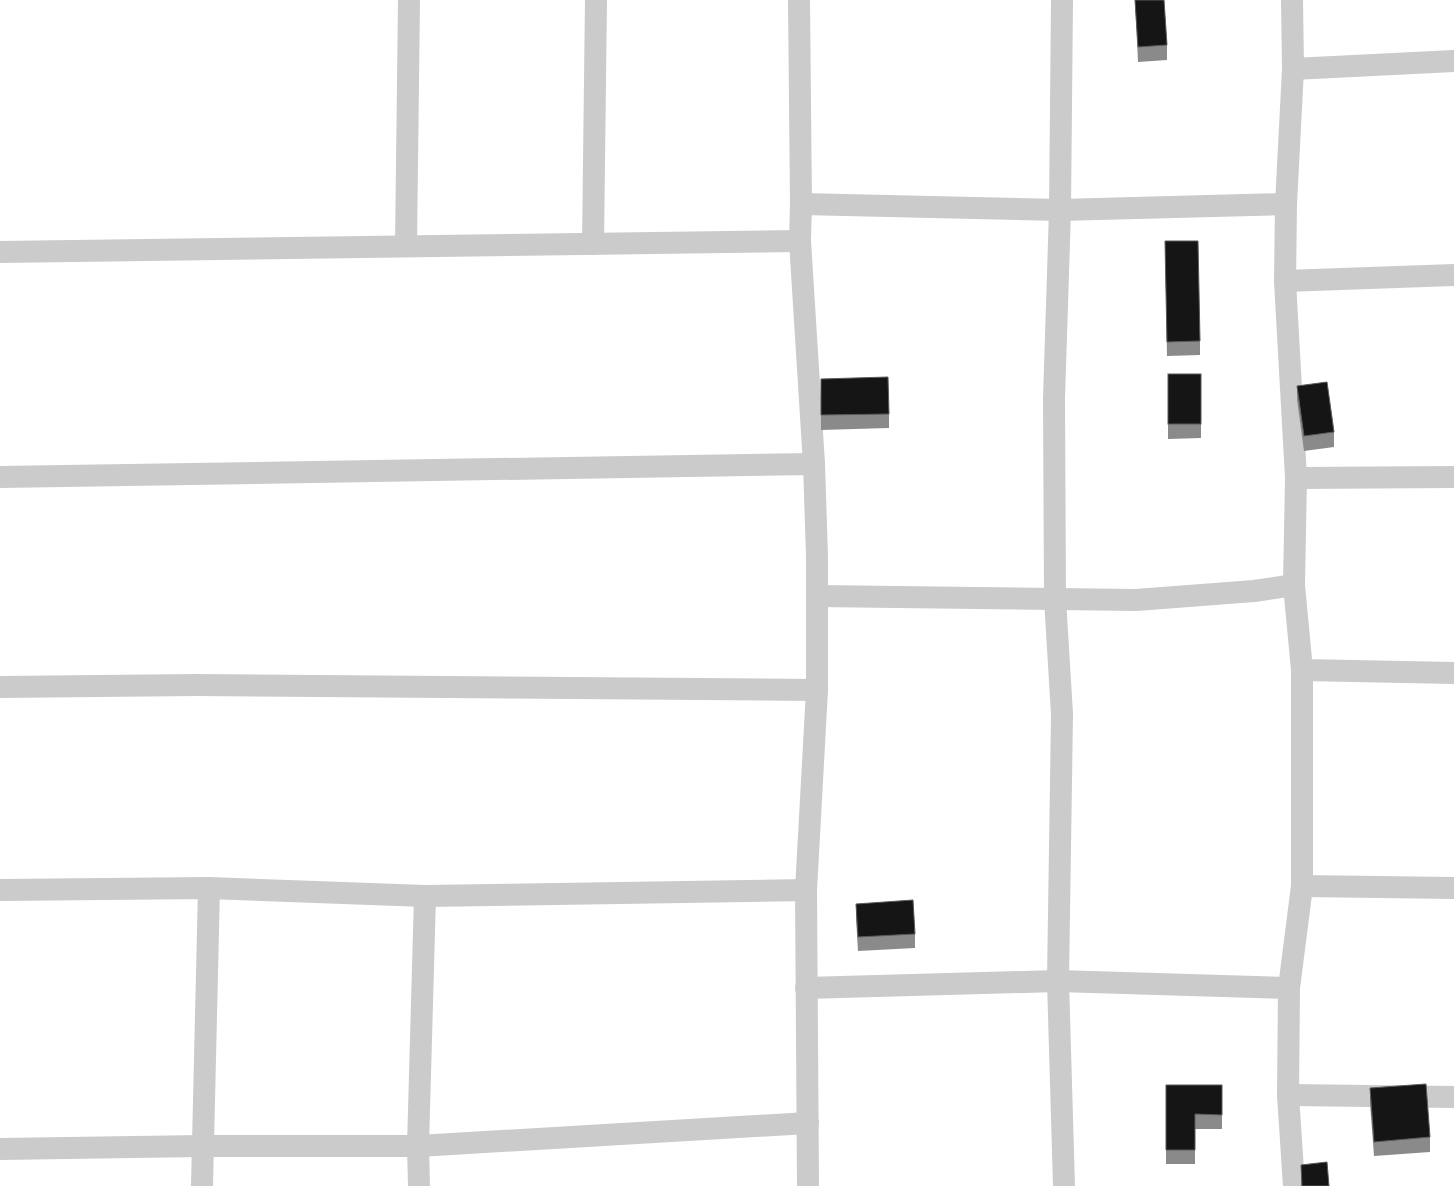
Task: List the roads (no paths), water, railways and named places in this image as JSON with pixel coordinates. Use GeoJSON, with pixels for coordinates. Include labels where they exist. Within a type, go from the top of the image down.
{"type":"FeatureCollection","features":[{"type":"Feature","properties":{"kind":"street"},"geometry":{"type":"LineString","coordinates":[[406,246],[409,0]]}},
{"type":"Feature","properties":{"kind":"street"},"geometry":{"type":"LineString","coordinates":[[593,244],[596,0]]}},
{"type":"Feature","properties":{"kind":"street"},"geometry":{"type":"LineString","coordinates":[[799,0],[800,241],[814,464],[817,557],[817,690],[806,890],[808,1186]]}},
{"type":"Feature","properties":{"kind":"street"},"geometry":{"type":"LineString","coordinates":[[1062,0],[1060,210],[1054,399],[1055,600],[1062,714],[1058,981],[1064,1186]]}},
{"type":"Feature","properties":{"kind":"street"},"geometry":{"type":"LineString","coordinates":[[1292,0],[1293,69],[1286,204],[1286,281],[1296,478],[1294,585],[1302,670],[1302,886],[1289,988],[1288,1095],[1294,1186]]}},
{"type":"Feature","properties":{"kind":"street"},"geometry":{"type":"LineString","coordinates":[[1293,69],[1454,61]]}},
{"type":"Feature","properties":{"kind":"street"},"geometry":{"type":"LineString","coordinates":[[801,204],[1060,210],[1286,204]]}},
{"type":"Feature","properties":{"kind":"street"},"geometry":{"type":"LineString","coordinates":[[0,252],[800,241]]}},
{"type":"Feature","properties":{"kind":"street"},"geometry":{"type":"LineString","coordinates":[[1286,281],[1454,275]]}},
{"type":"Feature","properties":{"kind":"street"},"geometry":{"type":"LineString","coordinates":[[0,477],[814,464]]}},
{"type":"Feature","properties":{"kind":"street"},"geometry":{"type":"LineString","coordinates":[[1296,478],[1454,477]]}},
{"type":"Feature","properties":{"kind":"street"},"geometry":{"type":"LineString","coordinates":[[817,596],[1136,600],[1254,591],[1294,585]]}},
{"type":"Feature","properties":{"kind":"street"},"geometry":{"type":"LineString","coordinates":[[1302,670],[1454,673]]}},
{"type":"Feature","properties":{"kind":"street"},"geometry":{"type":"LineString","coordinates":[[0,687],[204,685],[817,690]]}},
{"type":"Feature","properties":{"kind":"street"},"geometry":{"type":"LineString","coordinates":[[1302,886],[1454,888]]}},
{"type":"Feature","properties":{"kind":"street"},"geometry":{"type":"LineString","coordinates":[[0,890],[209,888],[425,896],[806,890]]}},
{"type":"Feature","properties":{"kind":"street"},"geometry":{"type":"LineString","coordinates":[[202,1186],[209,888]]}},
{"type":"Feature","properties":{"kind":"street"},"geometry":{"type":"LineString","coordinates":[[419,1186],[418,1146],[425,896]]}},
{"type":"Feature","properties":{"kind":"street"},"geometry":{"type":"LineString","coordinates":[[806,988],[1058,981],[1289,988]]}},
{"type":"Feature","properties":{"kind":"street"},"geometry":{"type":"LineString","coordinates":[[1288,1095],[1454,1097]]}},
{"type":"Feature","properties":{"kind":"street"},"geometry":{"type":"LineString","coordinates":[[0,1149],[202,1146],[418,1146],[808,1123]]}}]}
